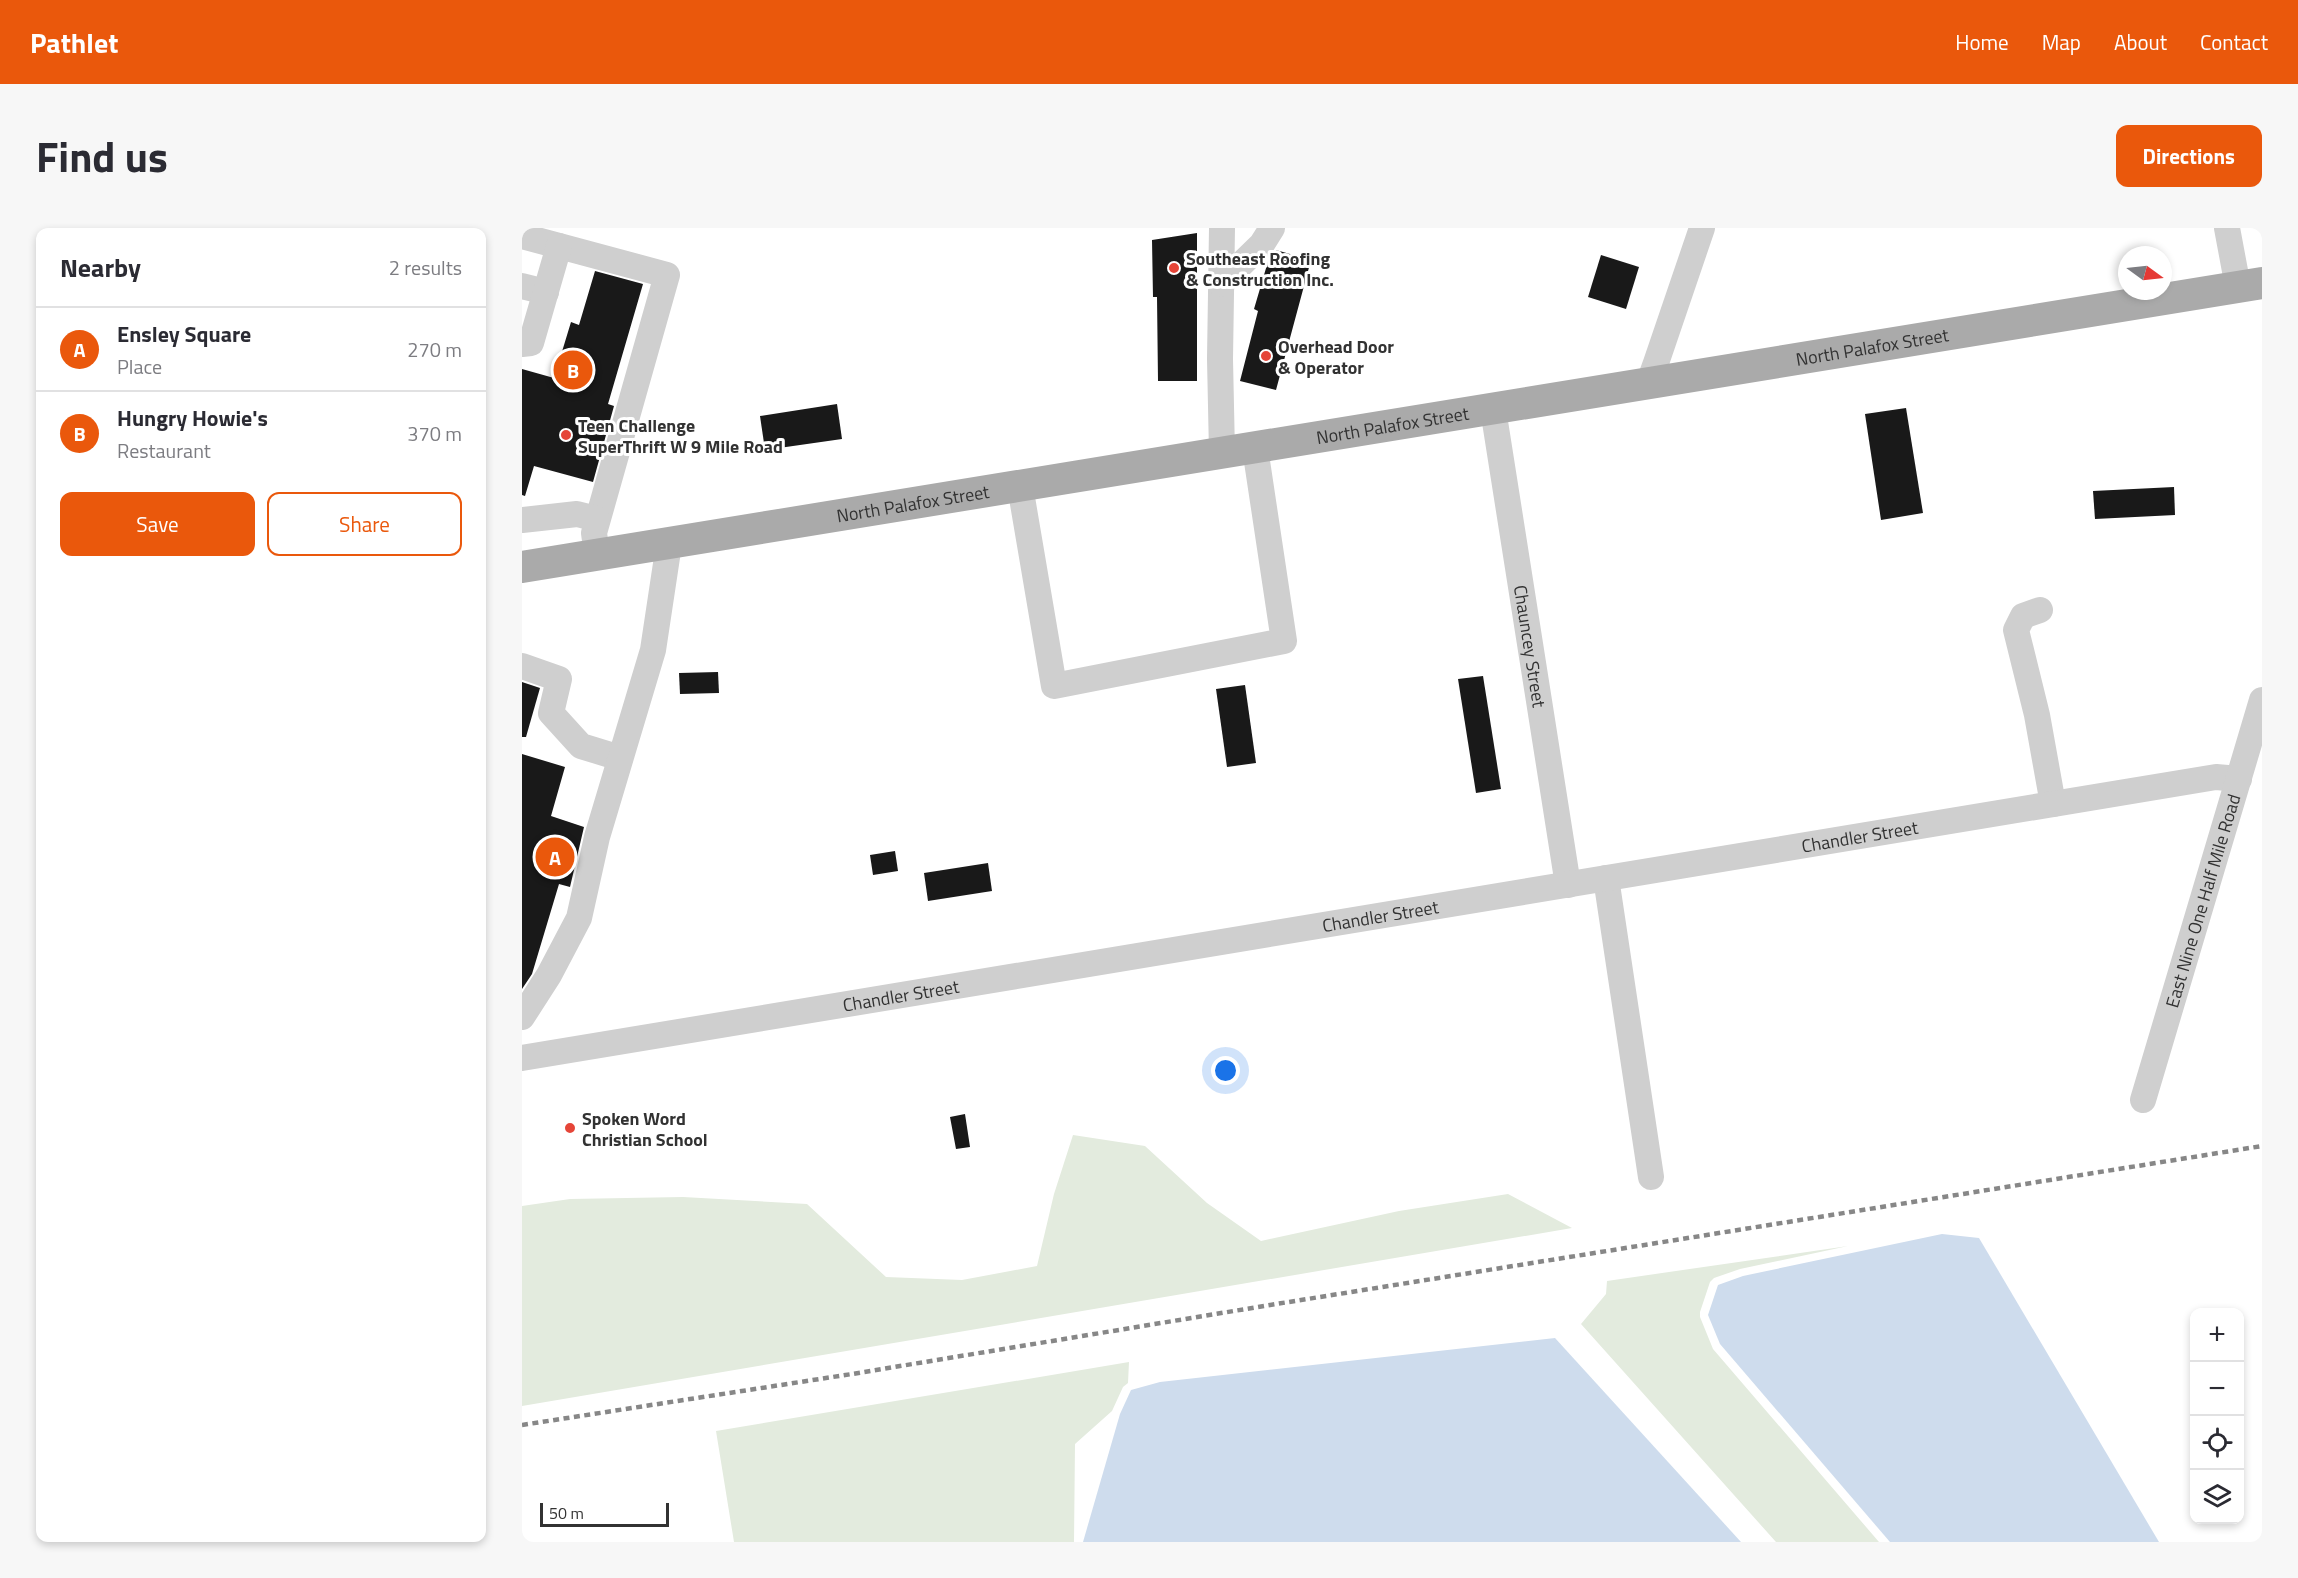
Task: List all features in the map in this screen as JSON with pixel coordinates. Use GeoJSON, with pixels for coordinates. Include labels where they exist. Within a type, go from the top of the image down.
{"type":"FeatureCollection","features":[{"type":"Feature","properties":{"kind":"main road","name":"North Palafox Street"},"geometry":{"type":"LineString","coordinates":[[522,567],[2250,285]]}},
{"type":"Feature","properties":{"kind":"street"},"geometry":{"type":"LineString","coordinates":[[1222,228],[1220,360],[1222,453]]}},
{"type":"Feature","properties":{"kind":"street"},"geometry":{"type":"LineString","coordinates":[[1221,284],[1262,244],[1272,228]]}},
{"type":"Feature","properties":{"kind":"street"},"geometry":{"type":"LineString","coordinates":[[1653,382],[1652,374],[1702,228]]}},
{"type":"Feature","properties":{"kind":"street"},"geometry":{"type":"LineString","coordinates":[[2228,228],[2250,285]]}},
{"type":"Feature","properties":{"kind":"street"},"geometry":{"type":"LineString","coordinates":[[522,236],[667,275],[597,519],[594,533],[597,555]]}},
{"type":"Feature","properties":{"kind":"street"},"geometry":{"type":"LineString","coordinates":[[522,344],[531,343],[534,289],[559,246]]}},
{"type":"Feature","properties":{"kind":"street","name":"Chauncey Street"},"geometry":{"type":"LineString","coordinates":[[1493,409],[1569,885]]}},
{"type":"Feature","properties":{"kind":"street"},"geometry":{"type":"LineString","coordinates":[[1020,486],[1053,686],[1284,641],[1255,448]]}},
{"type":"Feature","properties":{"kind":"street"},"geometry":{"type":"LineString","coordinates":[[522,519],[577,514],[597,519]]}},
{"type":"Feature","properties":{"kind":"street"},"geometry":{"type":"LineString","coordinates":[[522,1017],[549,975],[579,918],[597,837],[653,650],[669,544]]}},
{"type":"Feature","properties":{"kind":"street"},"geometry":{"type":"LineString","coordinates":[[2040,610],[2023,616],[2016,630],[2037,716],[2053,804]]}},
{"type":"Feature","properties":{"kind":"street"},"geometry":{"type":"LineString","coordinates":[[522,666],[559,680],[551,713],[581,746],[620,758]]}},
{"type":"Feature","properties":{"kind":"street","name":"East Nine One Half Mile Road"},"geometry":{"type":"LineString","coordinates":[[2143,1100],[2262,700]]}},
{"type":"Feature","properties":{"kind":"street","name":"Chandler Street"},"geometry":{"type":"LineString","coordinates":[[522,1058],[2216,777],[2238,779]]}},
{"type":"Feature","properties":{"kind":"street"},"geometry":{"type":"LineString","coordinates":[[1606,878],[1651,1177]]}},
{"type":"Feature","properties":{"kind":"shaded area"},"geometry":{"type":"Polygon","coordinates":[[[1073,1135],[1145,1146],[1207,1203],[1261,1241],[1399,1211],[1508,1194],[1572,1228],[522,1406],[522,1206],[570,1199],[683,1197],[807,1204],[886,1277],[962,1280],[1037,1266],[1054,1194],[1073,1135]]]}},
{"type":"Feature","properties":{"kind":"shaded area"},"geometry":{"type":"Polygon","coordinates":[[[1848,1246],[1740,1269],[1714,1278],[1710,1282],[1700,1312],[1713,1349],[1879,1542],[1776,1542],[1581,1324],[1606,1294],[1607,1281],[1848,1246]]]}},
{"type":"Feature","properties":{"kind":"shaded area"},"geometry":{"type":"Polygon","coordinates":[[[1129,1362],[1128,1383],[1123,1387],[1112,1411],[1075,1444],[1074,1542],[734,1542],[716,1431],[1129,1362]]]}},
{"type":"Feature","properties":{"kind":"water"},"geometry":{"type":"Polygon","coordinates":[[[1942,1234],[1979,1238],[2159,1542],[1890,1542],[1720,1344],[1708,1315],[1718,1285],[1743,1276],[1942,1234]]]}},
{"type":"Feature","properties":{"kind":"water"},"geometry":{"type":"Polygon","coordinates":[[[1555,1338],[1741,1542],[1083,1542],[1120,1414],[1131,1390],[1160,1382],[1555,1338]]]}},
{"type":"Feature","properties":{"kind":"building"},"geometry":{"type":"Polygon","coordinates":[[[1197,233],[1197,381],[1158,381],[1157,297],[1153,297],[1152,240],[1197,233]]]}},
{"type":"Feature","properties":{"kind":"building"},"geometry":{"type":"Polygon","coordinates":[[[1276,250],[1311,260],[1276,390],[1240,381],[1258,311],[1254,309],[1269,258],[1276,250]]]}},
{"type":"Feature","properties":{"kind":"building"},"geometry":{"type":"Polygon","coordinates":[[[1601,255],[1639,267],[1626,309],[1588,297],[1601,255]]]}},
{"type":"Feature","properties":{"kind":"building"},"geometry":{"type":"Polygon","coordinates":[[[595,271],[643,284],[608,404],[614,406],[593,482],[534,466],[525,496],[522,495],[522,369],[554,378],[571,322],[579,325],[595,271]]]}},
{"type":"Feature","properties":{"kind":"building"},"geometry":{"type":"Polygon","coordinates":[[[837,404],[842,439],[765,450],[760,416],[837,404]]]}},
{"type":"Feature","properties":{"kind":"building"},"geometry":{"type":"Polygon","coordinates":[[[1906,408],[1923,513],[1881,520],[1865,414],[1906,408]]]}},
{"type":"Feature","properties":{"kind":"building"},"geometry":{"type":"Polygon","coordinates":[[[2174,487],[2175,515],[2095,519],[2093,491],[2174,487]]]}},
{"type":"Feature","properties":{"kind":"building"},"geometry":{"type":"Polygon","coordinates":[[[718,672],[719,693],[680,694],[679,673],[718,672]]]}},
{"type":"Feature","properties":{"kind":"building"},"geometry":{"type":"Polygon","coordinates":[[[1483,676],[1501,789],[1476,793],[1458,679],[1483,676]]]}},
{"type":"Feature","properties":{"kind":"building"},"geometry":{"type":"Polygon","coordinates":[[[522,682],[540,688],[526,737],[522,737],[522,682]]]}},
{"type":"Feature","properties":{"kind":"building"},"geometry":{"type":"Polygon","coordinates":[[[1245,685],[1256,763],[1227,767],[1216,689],[1245,685]]]}},
{"type":"Feature","properties":{"kind":"building"},"geometry":{"type":"Polygon","coordinates":[[[522,754],[565,767],[551,816],[584,827],[570,887],[559,884],[532,974],[522,989],[522,754]]]}},
{"type":"Feature","properties":{"kind":"building"},"geometry":{"type":"Polygon","coordinates":[[[895,851],[898,871],[873,875],[870,855],[895,851]]]}},
{"type":"Feature","properties":{"kind":"building"},"geometry":{"type":"Polygon","coordinates":[[[988,863],[992,891],[928,901],[924,873],[988,863]]]}},
{"type":"Feature","properties":{"kind":"building"},"geometry":{"type":"Polygon","coordinates":[[[965,1114],[970,1147],[956,1149],[950,1117],[965,1114]]]}},
{"type":"Feature","properties":{"kind":"railway"},"geometry":{"type":"LineString","coordinates":[[522,1425],[852,1374],[2262,1146]]}},
{"type":"Feature","properties":{"kind":"place","name":"Southeast Roofing & Construction Inc."},"geometry":{"type":"Point","coordinates":[1174,268]}},
{"type":"Feature","properties":{"kind":"place","name":"Overhead Door & Operator"},"geometry":{"type":"Point","coordinates":[1266,356]}},
{"type":"Feature","properties":{"kind":"place","name":"Hungry Howie's"},"geometry":{"type":"Point","coordinates":[573,370]}},
{"type":"Feature","properties":{"kind":"place","name":"Teen Challenge SuperThrift W 9 Mile Road"},"geometry":{"type":"Point","coordinates":[566,435]}},
{"type":"Feature","properties":{"kind":"place","name":"Ensley Square"},"geometry":{"type":"Point","coordinates":[555,857]}},
{"type":"Feature","properties":{"kind":"place","name":"Spoken Word Christian School"},"geometry":{"type":"Point","coordinates":[570,1128]}}]}
